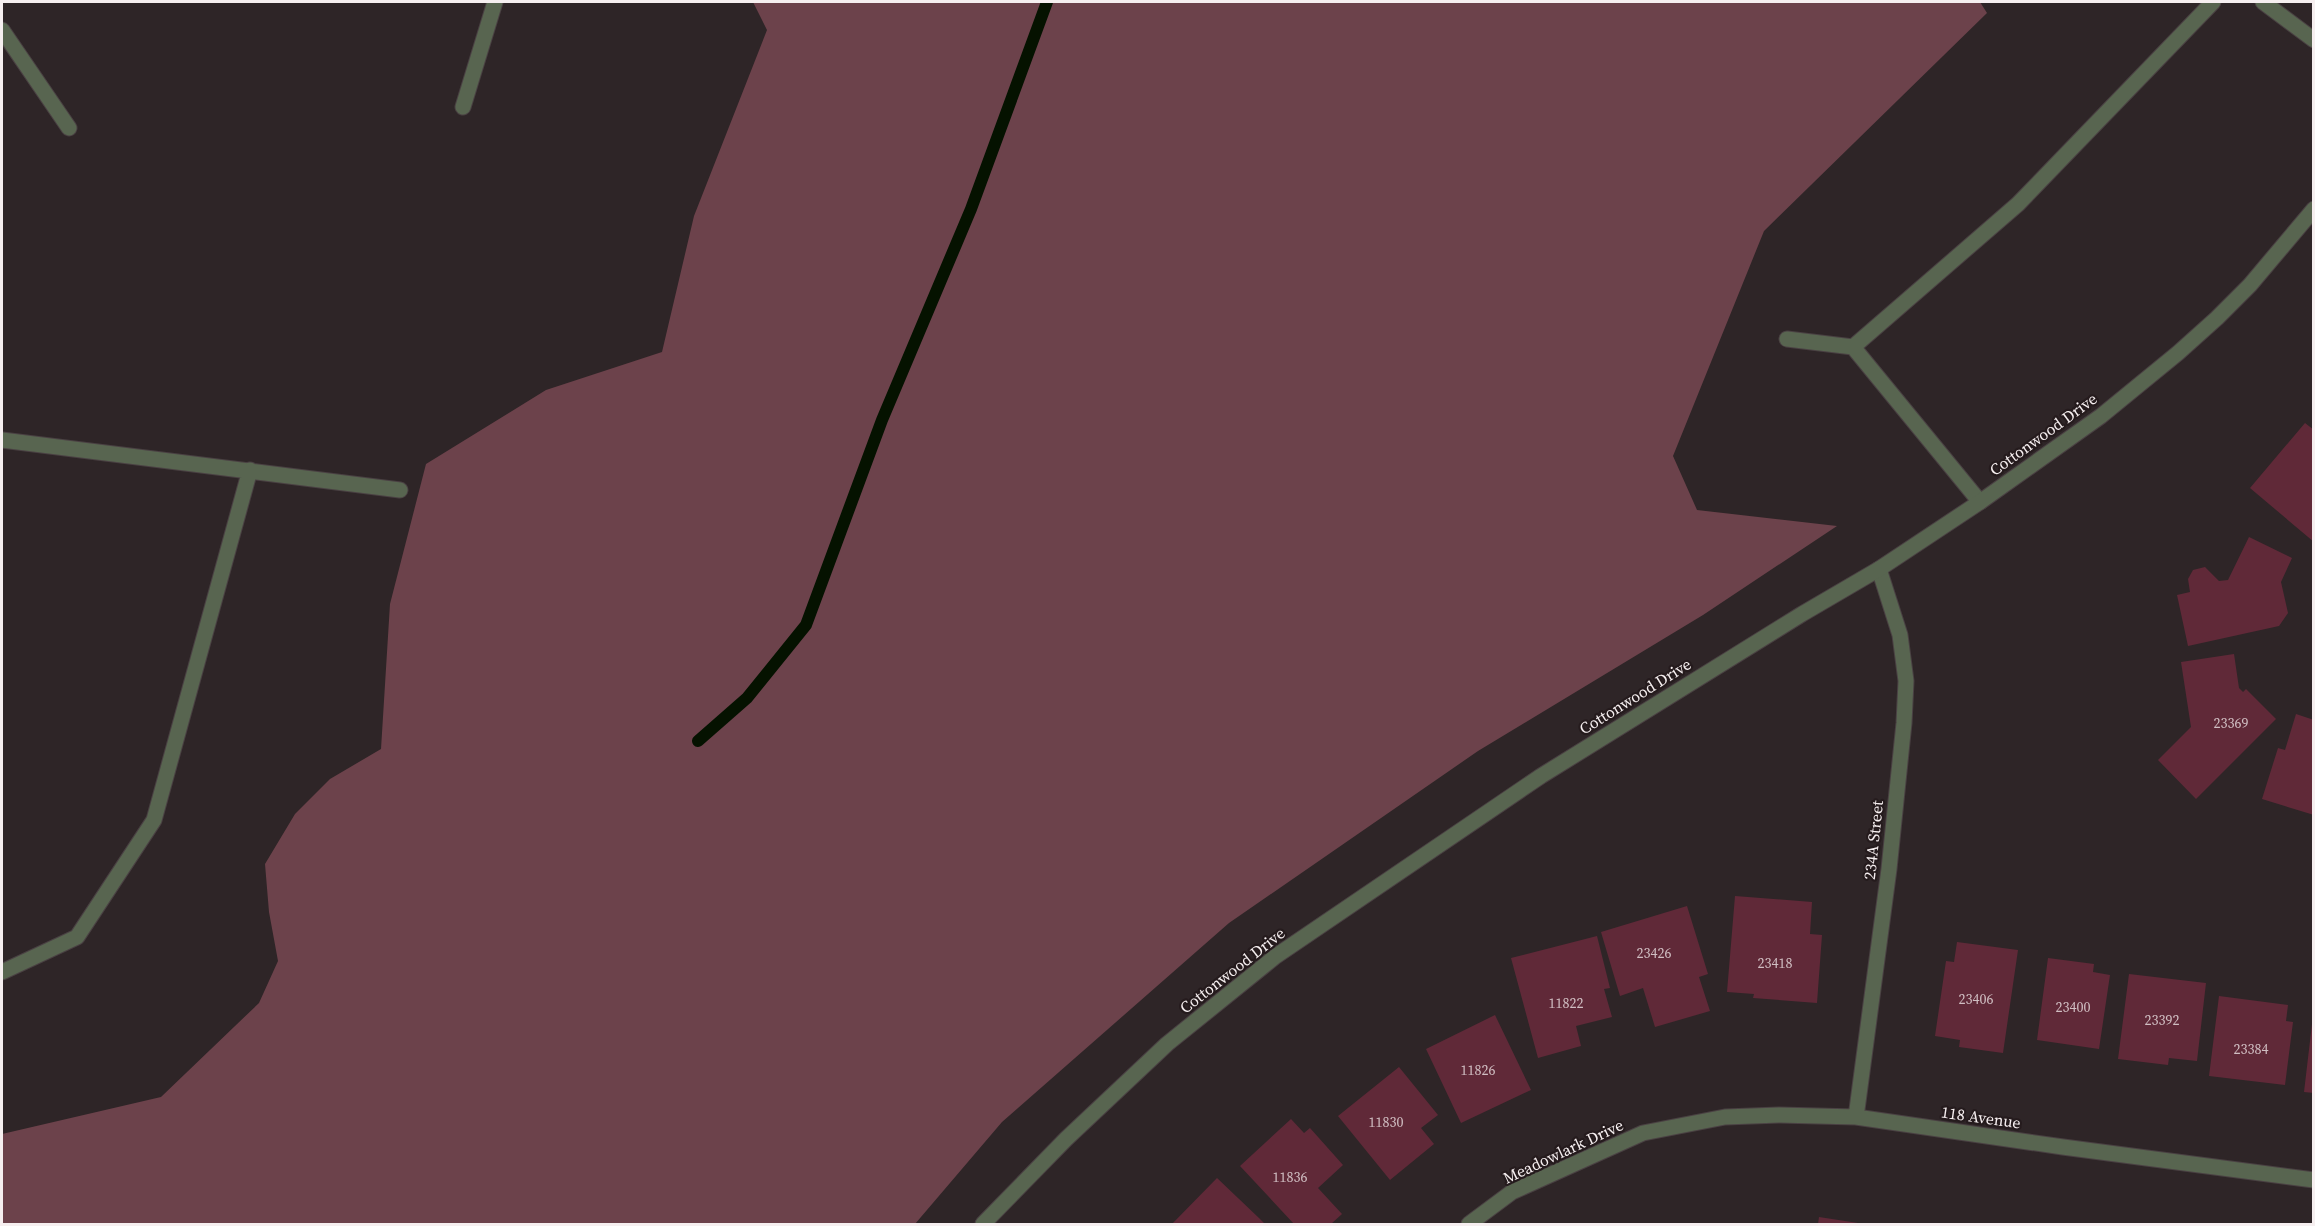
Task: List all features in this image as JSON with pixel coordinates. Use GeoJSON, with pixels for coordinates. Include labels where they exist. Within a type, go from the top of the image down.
{"type":"FeatureCollection","features":[{"type":"Feature","properties":{"kind":"street"},"geometry":{"type":"LineString","coordinates":[[463,107],[495,2]]}},
{"type":"Feature","properties":{"kind":"street"},"geometry":{"type":"LineString","coordinates":[[1853,347],[2018,204],[2213,2]]}},
{"type":"Feature","properties":{"kind":"street"},"geometry":{"type":"LineString","coordinates":[[2263,2],[2313,40]]}},
{"type":"Feature","properties":{"kind":"street"},"geometry":{"type":"LineString","coordinates":[[2,30],[69,128]]}},
{"type":"Feature","properties":{"kind":"street","name":"Cottonwood Drive"},"geometry":{"type":"LineString","coordinates":[[983,1224],[1066,1139],[1167,1044],[1276,956],[1541,776],[1802,614],[1879,569],[1980,502],[2101,416],[2178,353],[2250,285],[2313,209]]}},
{"type":"Feature","properties":{"kind":"street"},"geometry":{"type":"LineString","coordinates":[[1787,339],[1853,347],[1980,502]]}},
{"type":"Feature","properties":{"kind":"street"},"geometry":{"type":"LineString","coordinates":[[2,440],[400,490]]}},
{"type":"Feature","properties":{"kind":"street"},"geometry":{"type":"LineString","coordinates":[[2,972],[76,937],[154,820],[250,471]]}},
{"type":"Feature","properties":{"kind":"street","name":"234A Street"},"geometry":{"type":"LineString","coordinates":[[1856,1117],[1888,869],[1904,723],[1906,681],[1900,635],[1879,569]]}},
{"type":"Feature","properties":{"kind":"street","name":"118 Avenue"},"geometry":{"type":"LineString","coordinates":[[1643,1133],[1725,1117],[1779,1115],[1856,1117],[2063,1148],[2313,1180]]}},
{"type":"Feature","properties":{"kind":"street","name":"Meadowlark Drive"},"geometry":{"type":"LineString","coordinates":[[1469,1224],[1512,1192],[1643,1133]]}},
{"type":"Feature","properties":{"kind":"shaded area"},"geometry":{"type":"Polygon","coordinates":[[[753,2],[1980,2],[1987,13],[1764,231],[1673,456],[1697,510],[1837,526],[1703,615],[1478,751],[1229,923],[1002,1122],[915,1224],[2,1224],[2,1134],[161,1097],[259,1003],[278,961],[269,912],[265,864],[295,814],[330,779],[381,749],[390,604],[426,464],[546,390],[662,352],[694,216],[767,30],[753,2]]]}},
{"type":"Feature","properties":{"kind":"building"},"geometry":{"type":"Polygon","coordinates":[[[2305,423],[2314,430],[2314,542],[2250,488],[2305,423]]]}},
{"type":"Feature","properties":{"kind":"building"},"geometry":{"type":"Polygon","coordinates":[[[2249,537],[2292,558],[2281,582],[2288,613],[2279,626],[2188,646],[2177,595],[2190,592],[2188,579],[2193,570],[2205,567],[2219,581],[2228,580],[2249,537]]]}},
{"type":"Feature","properties":{"kind":"building"},"geometry":{"type":"Polygon","coordinates":[[[2234,654],[2239,688],[2243,692],[2246,689],[2276,719],[2196,799],[2158,760],[2191,727],[2181,662],[2234,654]]]}},
{"type":"Feature","properties":{"kind":"building"},"geometry":{"type":"Polygon","coordinates":[[[2296,714],[2314,720],[2314,815],[2262,799],[2278,748],[2285,750],[2296,714]]]}},
{"type":"Feature","properties":{"kind":"building"},"geometry":{"type":"Polygon","coordinates":[[[1735,896],[1812,902],[1810,934],[1822,935],[1817,1003],[1753,998],[1754,994],[1727,992],[1735,896]]]}},
{"type":"Feature","properties":{"kind":"building"},"geometry":{"type":"Polygon","coordinates":[[[1687,906],[1708,974],[1699,977],[1710,1011],[1655,1027],[1643,988],[1620,996],[1601,932],[1687,906]]]}},
{"type":"Feature","properties":{"kind":"building"},"geometry":{"type":"Polygon","coordinates":[[[1597,936],[1610,988],[1604,989],[1612,1017],[1576,1026],[1581,1046],[1538,1058],[1511,958],[1597,936]]]}},
{"type":"Feature","properties":{"kind":"building"},"geometry":{"type":"Polygon","coordinates":[[[1957,942],[2018,950],[2003,1053],[1959,1047],[1960,1040],[1935,1036],[1946,961],[1954,962],[1957,942]]]}},
{"type":"Feature","properties":{"kind":"building"},"geometry":{"type":"Polygon","coordinates":[[[2048,958],[2094,964],[2093,972],[2110,975],[2099,1049],[2037,1040],[2048,958]]]}},
{"type":"Feature","properties":{"kind":"building"},"geometry":{"type":"Polygon","coordinates":[[[2129,974],[2206,983],[2197,1061],[2169,1058],[2168,1065],[2118,1059],[2129,974]]]}},
{"type":"Feature","properties":{"kind":"building"},"geometry":{"type":"Polygon","coordinates":[[[2219,996],[2288,1005],[2286,1021],[2293,1022],[2285,1085],[2209,1076],[2219,996]]]}},
{"type":"Feature","properties":{"kind":"building"},"geometry":{"type":"Polygon","coordinates":[[[1495,1015],[1531,1090],[1461,1123],[1426,1049],[1495,1015]]]}},
{"type":"Feature","properties":{"kind":"building"},"geometry":{"type":"Polygon","coordinates":[[[2312,1024],[2314,1024],[2314,1093],[2304,1092],[2312,1024]]]}},
{"type":"Feature","properties":{"kind":"building"},"geometry":{"type":"Polygon","coordinates":[[[1399,1067],[1438,1115],[1421,1128],[1434,1144],[1390,1180],[1338,1116],[1399,1067]]]}},
{"type":"Feature","properties":{"kind":"building"},"geometry":{"type":"Polygon","coordinates":[[[1291,1119],[1304,1133],[1310,1128],[1343,1165],[1318,1188],[1342,1214],[1331,1224],[1294,1224],[1240,1166],[1291,1119]]]}},
{"type":"Feature","properties":{"kind":"building"},"geometry":{"type":"Polygon","coordinates":[[[1217,1178],[1259,1218],[1265,1224],[1172,1224],[1217,1178]]]}},
{"type":"Feature","properties":{"kind":"building"},"geometry":{"type":"Polygon","coordinates":[[[1819,1217],[1858,1223],[1858,1224],[1818,1224],[1819,1217]]]}},
{"type":"Feature","properties":{"kind":"waterway"},"geometry":{"type":"LineString","coordinates":[[698,741],[747,698],[806,625],[882,420],[971,209],[1047,2]]}}]}
